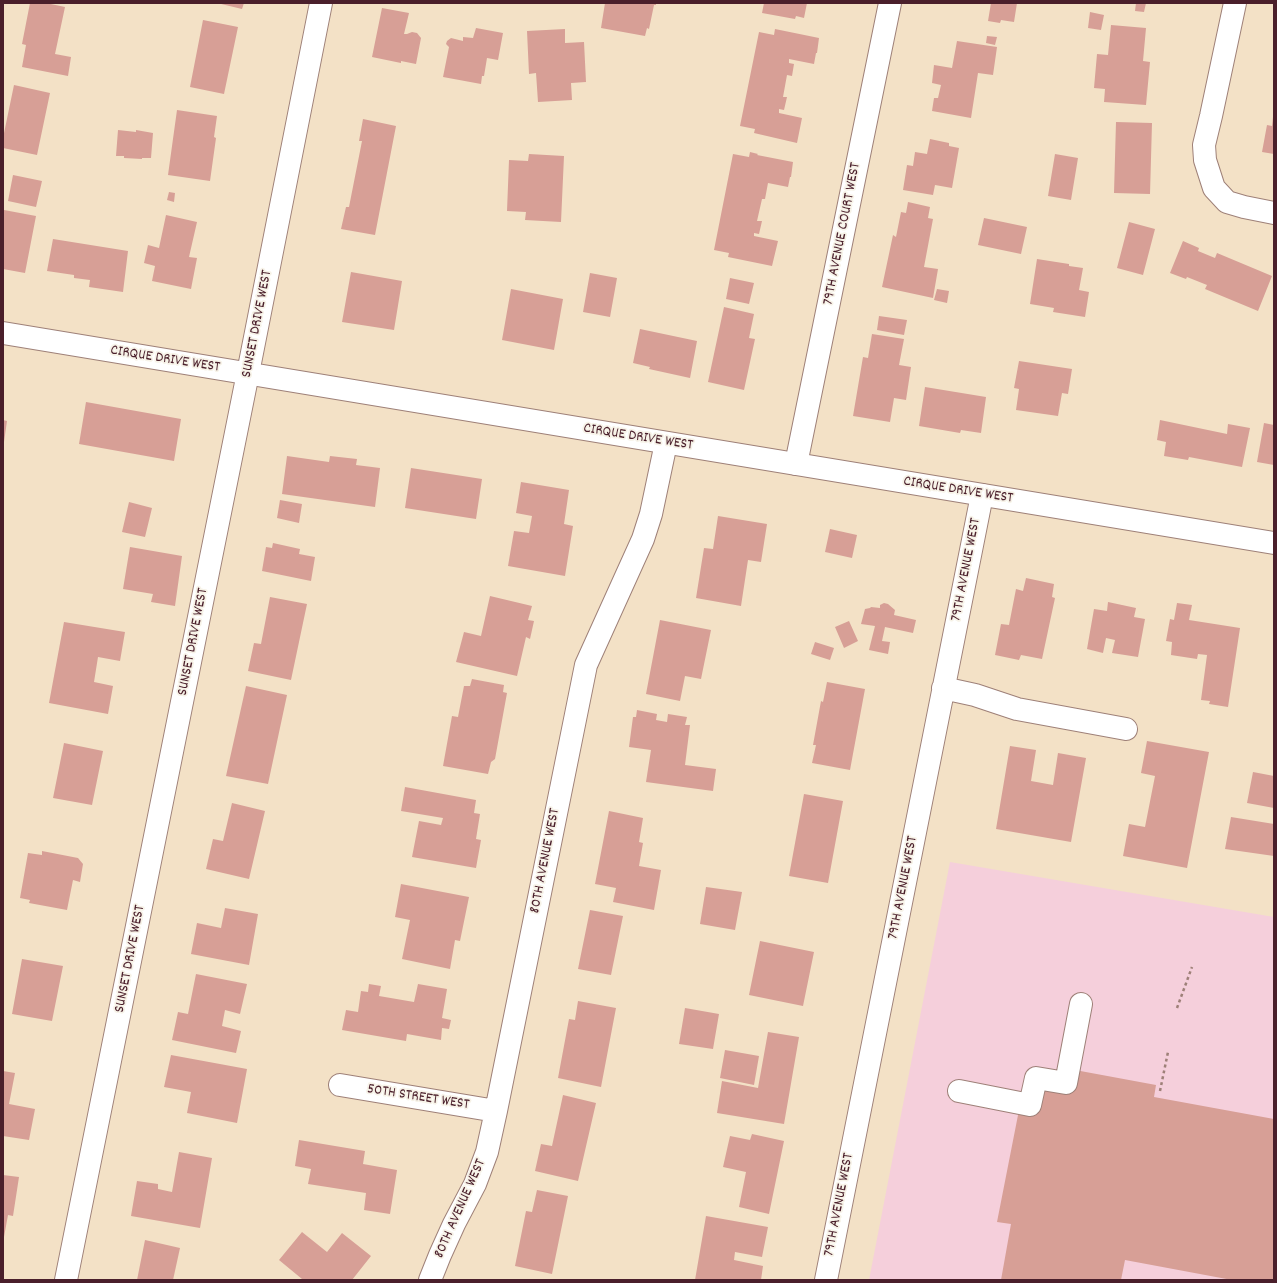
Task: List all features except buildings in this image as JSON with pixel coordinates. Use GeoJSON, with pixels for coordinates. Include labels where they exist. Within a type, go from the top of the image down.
{"type":"FeatureCollection","features":[{"type":"Feature","properties":{"kind":"street","name":"SUNSET DRIVE WEST"},"geometry":{"type":"LineString","coordinates":[[66,1280],[321,3]]}},
{"type":"Feature","properties":{"kind":"street","name":"79TH AVENUE COURT WEST"},"geometry":{"type":"LineString","coordinates":[[796,464],[890,3]]}},
{"type":"Feature","properties":{"kind":"street"},"geometry":{"type":"LineString","coordinates":[[1235,3],[1204,145],[1205,160],[1214,188],[1228,202],[1274,213]]}},
{"type":"Feature","properties":{"kind":"street","name":"CIRQUE DRIVE WEST"},"geometry":{"type":"LineString","coordinates":[[3,333],[1274,543]]}},
{"type":"Feature","properties":{"kind":"street","name":"80TH AVENUE WEST"},"geometry":{"type":"LineString","coordinates":[[430,1280],[454,1224],[475,1184],[487,1152],[586,665],[643,539],[666,443]]}},
{"type":"Feature","properties":{"kind":"street","name":"79TH AVENUE WEST"},"geometry":{"type":"LineString","coordinates":[[826,1280],[982,495]]}},
{"type":"Feature","properties":{"kind":"street"},"geometry":{"type":"LineString","coordinates":[[944,688],[975,695],[1017,709],[1126,729]]}},
{"type":"Feature","properties":{"kind":"street"},"geometry":{"type":"LineString","coordinates":[[959,1091],[1030,1105],[1036,1078],[1066,1083],[1081,1004]]}},
{"type":"Feature","properties":{"kind":"street","name":"50TH STREET WEST"},"geometry":{"type":"LineString","coordinates":[[340,1085],[496,1111]]}},
{"type":"Feature","properties":{"kind":"path"},"geometry":{"type":"LineString","coordinates":[[1177,1008],[1192,967]]}},
{"type":"Feature","properties":{"kind":"path"},"geometry":{"type":"LineString","coordinates":[[1160,1091],[1168,1052]]}},
{"type":"Feature","properties":{"kind":"shaded area"},"geometry":{"type":"Polygon","coordinates":[[[950,862],[1274,917],[1274,1280],[869,1280],[950,862]]]}}]}
